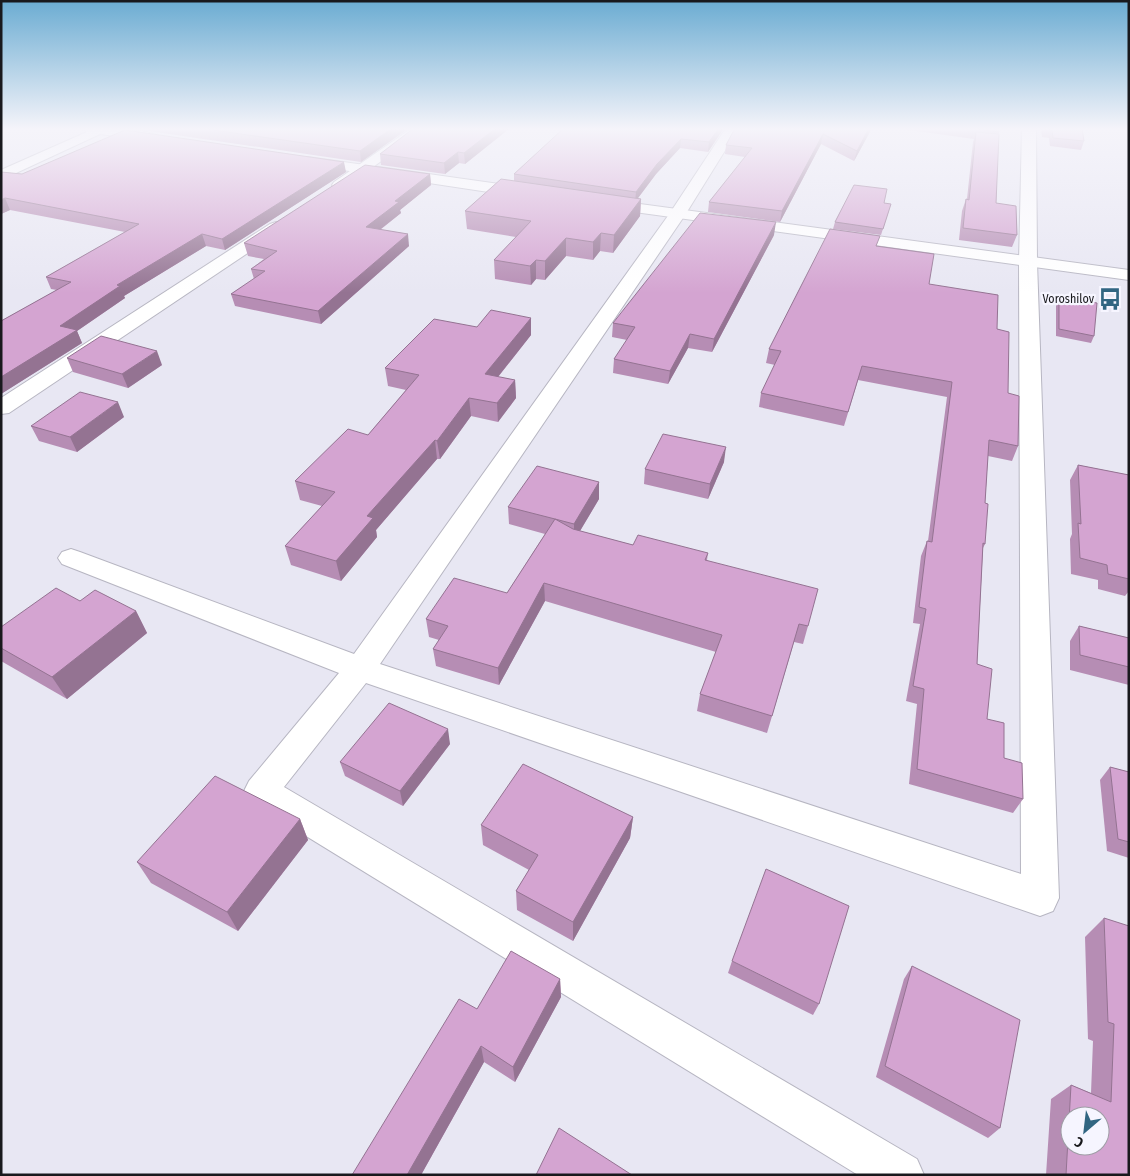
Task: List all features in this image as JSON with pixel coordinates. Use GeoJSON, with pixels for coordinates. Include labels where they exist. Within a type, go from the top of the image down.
{"type":"FeatureCollection","features":[{"type":"Feature","properties":{"kind":"street"},"geometry":{"type":"LineString","coordinates":[[322,196],[342,183]]}},
{"type":"Feature","properties":{"kind":"street"},"geometry":{"type":"LineString","coordinates":[[458,183],[540,195]]}},
{"type":"Feature","properties":{"kind":"street"},"geometry":{"type":"LineString","coordinates":[[698,183],[360,670],[261,791],[901,1175]]}},
{"type":"Feature","properties":{"kind":"street"},"geometry":{"type":"LineString","coordinates":[[71,558],[360,670],[1040,898],[1028,262],[1029,183]]}},
{"type":"Feature","properties":{"kind":"street"},"geometry":{"type":"LineString","coordinates":[[589,202],[1129,275]]}},
{"type":"Feature","properties":{"kind":"street"},"geometry":{"type":"LineString","coordinates":[[1,408],[290,218]]}},
{"type":"Feature","properties":{"kind":"building"},"geometry":{"type":"Polygon","coordinates":[[[1,183],[311,183],[222,239],[202,234],[117,285],[120,286],[60,326],[77,330],[1,377],[1,321],[71,282],[46,277],[139,224],[5,198],[1,200],[1,183]]]}},
{"type":"Feature","properties":{"kind":"building"},"geometry":{"type":"Polygon","coordinates":[[[337,183],[418,183],[395,201],[399,202],[366,227],[408,234],[318,311],[231,294],[265,271],[251,269],[277,251],[244,243],[337,183]]]}},
{"type":"Feature","properties":{"kind":"building"},"geometry":{"type":"Polygon","coordinates":[[[497,183],[528,183],[641,199],[614,235],[601,233],[593,242],[566,238],[545,261],[536,260],[530,266],[494,260],[531,221],[465,211],[497,183]]]}},
{"type":"Feature","properties":{"kind":"building"},"geometry":{"type":"Polygon","coordinates":[[[574,183],[643,183],[636,192],[574,183]]]}},
{"type":"Feature","properties":{"kind":"building"},"geometry":{"type":"Polygon","coordinates":[[[724,183],[797,183],[782,211],[709,202],[724,183]]]}},
{"type":"Feature","properties":{"kind":"building"},"geometry":{"type":"Polygon","coordinates":[[[971,183],[997,183],[996,203],[1016,206],[1017,235],[963,228],[966,199],[969,200],[971,183]]]}},
{"type":"Feature","properties":{"kind":"building"},"geometry":{"type":"Polygon","coordinates":[[[854,185],[887,189],[884,203],[891,204],[883,229],[835,222],[854,185]]]}},
{"type":"Feature","properties":{"kind":"building"},"geometry":{"type":"Polygon","coordinates":[[[700,213],[776,222],[714,339],[690,334],[670,371],[614,359],[635,327],[613,323],[700,213]]]}},
{"type":"Feature","properties":{"kind":"building"},"geometry":{"type":"Polygon","coordinates":[[[830,229],[880,236],[876,246],[934,254],[929,284],[998,295],[997,329],[1009,332],[1008,393],[1019,396],[1018,446],[989,440],[985,503],[988,504],[985,544],[983,543],[977,664],[992,669],[987,719],[1004,723],[1004,758],[1022,763],[1023,799],[917,769],[924,689],[913,686],[926,609],[919,607],[927,541],[932,542],[952,382],[862,366],[848,412],[761,393],[781,351],[769,349],[830,229]]]}},
{"type":"Feature","properties":{"kind":"building"},"geometry":{"type":"Polygon","coordinates":[[[1059,297],[1097,303],[1094,336],[1059,329],[1059,297]]]}},
{"type":"Feature","properties":{"kind":"building"},"geometry":{"type":"Polygon","coordinates":[[[491,310],[531,318],[485,374],[515,380],[497,403],[469,398],[437,441],[435,440],[367,516],[373,518],[336,561],[285,546],[335,492],[295,481],[348,429],[368,435],[419,375],[385,368],[434,319],[477,327],[491,310]]]}},
{"type":"Feature","properties":{"kind":"building"},"geometry":{"type":"Polygon","coordinates":[[[101,336],[157,351],[122,374],[67,358],[101,336]]]}},
{"type":"Feature","properties":{"kind":"building"},"geometry":{"type":"Polygon","coordinates":[[[80,392],[118,402],[70,437],[31,426],[80,392]]]}},
{"type":"Feature","properties":{"kind":"building"},"geometry":{"type":"Polygon","coordinates":[[[663,434],[726,447],[710,484],[645,469],[663,434]]]}},
{"type":"Feature","properties":{"kind":"building"},"geometry":{"type":"Polygon","coordinates":[[[1078,465],[1129,475],[1129,579],[1108,574],[1107,565],[1080,558],[1078,523],[1081,524],[1078,465]]]}},
{"type":"Feature","properties":{"kind":"building"},"geometry":{"type":"Polygon","coordinates":[[[537,466],[599,482],[574,524],[508,507],[537,466]]]}},
{"type":"Feature","properties":{"kind":"building"},"geometry":{"type":"Polygon","coordinates":[[[555,519],[573,529],[633,545],[638,535],[708,553],[705,560],[818,589],[808,626],[799,624],[772,716],[700,694],[722,635],[544,583],[498,668],[433,649],[448,626],[426,619],[454,578],[507,593],[555,519]]]}},
{"type":"Feature","properties":{"kind":"building"},"geometry":{"type":"Polygon","coordinates":[[[56,588],[80,601],[95,590],[136,611],[52,677],[1,648],[1,627],[56,588]]]}},
{"type":"Feature","properties":{"kind":"building"},"geometry":{"type":"Polygon","coordinates":[[[1079,626],[1129,638],[1129,667],[1080,655],[1079,626]]]}},
{"type":"Feature","properties":{"kind":"building"},"geometry":{"type":"Polygon","coordinates":[[[389,703],[448,729],[400,791],[340,762],[389,703]]]}},
{"type":"Feature","properties":{"kind":"building"},"geometry":{"type":"Polygon","coordinates":[[[523,764],[633,817],[573,922],[516,891],[538,855],[481,825],[523,764]]]}},
{"type":"Feature","properties":{"kind":"building"},"geometry":{"type":"Polygon","coordinates":[[[1110,767],[1129,772],[1129,842],[1118,839],[1110,767]]]}},
{"type":"Feature","properties":{"kind":"building"},"geometry":{"type":"Polygon","coordinates":[[[215,776],[300,819],[227,912],[137,862],[215,776]]]}},
{"type":"Feature","properties":{"kind":"building"},"geometry":{"type":"Polygon","coordinates":[[[766,869],[849,906],[819,1004],[732,961],[766,869]]]}},
{"type":"Feature","properties":{"kind":"building"},"geometry":{"type":"Polygon","coordinates":[[[1104,918],[1129,926],[1129,1175],[1066,1175],[1067,1156],[1110,1156],[1110,1106],[1070,1106],[1071,1085],[1111,1102],[1114,1024],[1108,1022],[1104,918]]]}},
{"type":"Feature","properties":{"kind":"building"},"geometry":{"type":"Polygon","coordinates":[[[511,951],[560,979],[513,1067],[481,1046],[407,1175],[352,1175],[459,999],[477,1009],[511,951]]]}},
{"type":"Feature","properties":{"kind":"building"},"geometry":{"type":"Polygon","coordinates":[[[912,966],[1020,1020],[1000,1128],[885,1066],[912,966]]]}},
{"type":"Feature","properties":{"kind":"building"},"geometry":{"type":"Polygon","coordinates":[[[559,1128],[632,1175],[536,1175],[559,1128]]]}},
{"type":"Feature","properties":{"kind":"place","name":"Voroshilov"},"geometry":{"type":"Point","coordinates":[1110,299]}}]}
